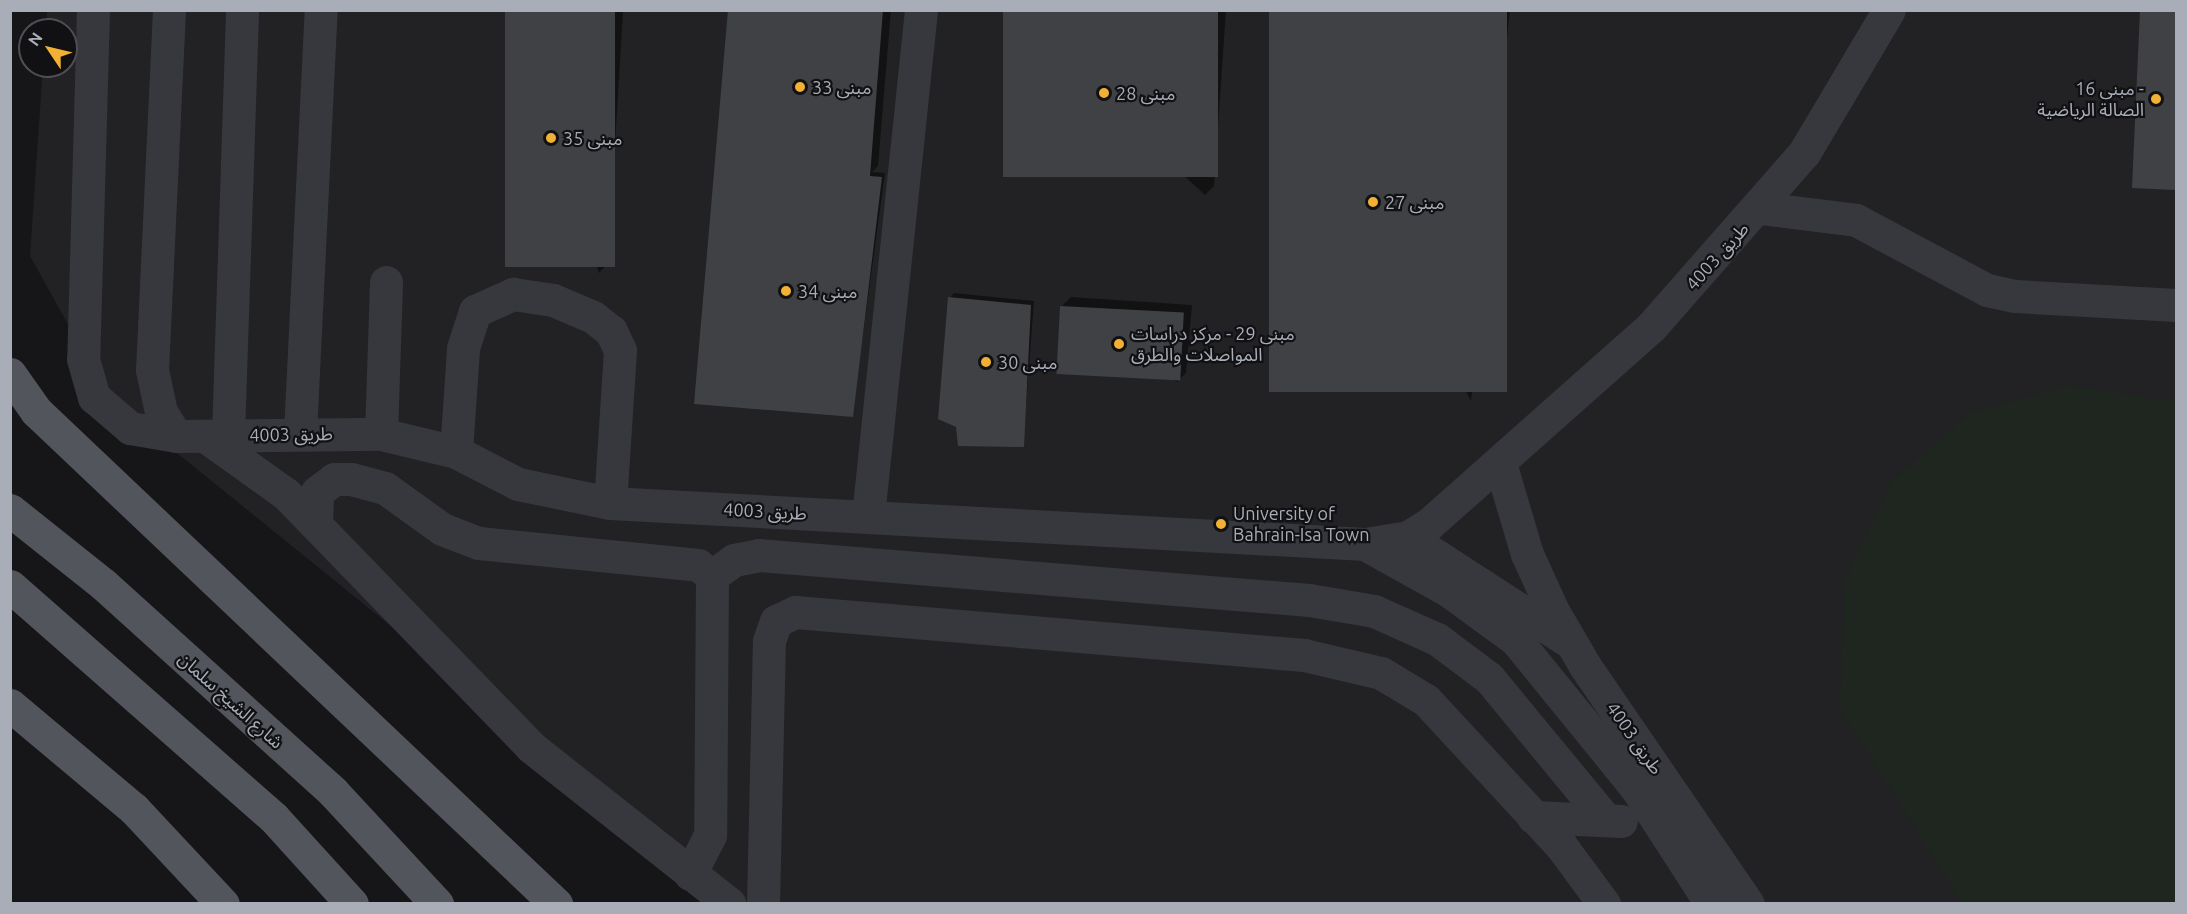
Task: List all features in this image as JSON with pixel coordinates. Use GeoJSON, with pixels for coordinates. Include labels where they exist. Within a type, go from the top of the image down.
{"type":"FeatureCollection","features":[{"type":"Feature","properties":{"kind":"main road"},"geometry":{"type":"LineString","coordinates":[[10,374],[36,411],[556,903]]}},
{"type":"Feature","properties":{"kind":"main road","name":"شارع الشيخ سلمان"},"geometry":{"type":"LineString","coordinates":[[10,510],[103,584],[333,792],[437,903]]}},
{"type":"Feature","properties":{"kind":"main road"},"geometry":{"type":"LineString","coordinates":[[10,586],[274,818],[352,903]]}},
{"type":"Feature","properties":{"kind":"main road"},"geometry":{"type":"LineString","coordinates":[[10,705],[134,809],[223,903]]}},
{"type":"Feature","properties":{"kind":"lane","name":"طريق 4003"},"geometry":{"type":"LineString","coordinates":[[93,10],[83,358],[94,397],[110,415],[130,428],[203,436],[300,433],[381,434],[456,453],[518,484],[610,503],[1365,544],[1408,537],[1500,463],[1651,327],[1760,208],[1844,94],[1889,10]]}},
{"type":"Feature","properties":{"kind":"lane"},"geometry":{"type":"LineString","coordinates":[[168,10],[152,370],[161,412],[246,460],[316,523],[531,747],[690,874],[730,903]]}},
{"type":"Feature","properties":{"kind":"lane"},"geometry":{"type":"LineString","coordinates":[[203,436],[242,10]]}},
{"type":"Feature","properties":{"kind":"lane"},"geometry":{"type":"LineString","coordinates":[[300,433],[321,10]]}},
{"type":"Feature","properties":{"kind":"lane"},"geometry":{"type":"LineString","coordinates":[[868,516],[921,10]]}},
{"type":"Feature","properties":{"kind":"lane"},"geometry":{"type":"LineString","coordinates":[[1760,208],[1856,220],[1899,239],[1960,278],[1996,292],[2176,305]]}},
{"type":"Feature","properties":{"kind":"lane"},"geometry":{"type":"LineString","coordinates":[[381,434],[386,282]]}},
{"type":"Feature","properties":{"kind":"lane"},"geometry":{"type":"LineString","coordinates":[[456,453],[463,348],[475,311],[513,294],[553,300],[593,318],[611,331],[620,350],[610,503]]}},
{"type":"Feature","properties":{"kind":"lane","name":"طريق 4003"},"geometry":{"type":"LineString","coordinates":[[1500,463],[1527,554],[1572,644],[1748,903]]}},
{"type":"Feature","properties":{"kind":"lane"},"geometry":{"type":"LineString","coordinates":[[316,523],[316,492],[334,479],[351,479],[385,488],[442,529],[479,543],[698,566],[712,576]]}},
{"type":"Feature","properties":{"kind":"lane"},"geometry":{"type":"LineString","coordinates":[[1408,537],[1572,644]]}},
{"type":"Feature","properties":{"kind":"lane","name":"طريق 4003"},"geometry":{"type":"LineString","coordinates":[[1365,544],[1449,591],[1516,640],[1660,823],[1711,903]]}},
{"type":"Feature","properties":{"kind":"lane"},"geometry":{"type":"LineString","coordinates":[[712,576],[734,560],[759,555],[1309,600],[1374,611],[1437,639],[1488,678],[1606,820]]}},
{"type":"Feature","properties":{"kind":"lane"},"geometry":{"type":"LineString","coordinates":[[690,874],[710,835],[712,576]]}},
{"type":"Feature","properties":{"kind":"lane"},"geometry":{"type":"LineString","coordinates":[[763,903],[769,641],[776,621],[795,612],[1356,664],[1426,700],[1533,817],[1604,903]]}},
{"type":"Feature","properties":{"kind":"lane"},"geometry":{"type":"LineString","coordinates":[[1533,817],[1660,823],[1706,839]]}},
{"type":"Feature","properties":{"kind":"shaded area","name":"University of Bahrain-Isa Town"},"geometry":{"type":"Polygon","coordinates":[[[47,11],[2176,11],[2176,903],[733,903],[109,398],[30,256],[42,78],[78,78],[78,18],[47,18],[47,11]]]}},
{"type":"Feature","properties":{"kind":"shaded area"},"geometry":{"type":"Polygon","coordinates":[[[2069,385],[2176,402],[2176,903],[1962,903],[1840,709],[1844,582],[1891,482],[1968,414],[2069,385]]]}},
{"type":"Feature","properties":{"kind":"building","name":"مبنى 35"},"geometry":{"type":"Polygon","coordinates":[[[505,10],[615,10],[615,267],[505,267],[505,10]]]}},
{"type":"Feature","properties":{"kind":"building","name":"مبنى 34"},"geometry":{"type":"Polygon","coordinates":[[[728,10],[883,10],[870,176],[882,177],[853,417],[694,404],[728,10]]]}},
{"type":"Feature","properties":{"kind":"building","name":"مبنى 28"},"geometry":{"type":"Polygon","coordinates":[[[1003,10],[1218,10],[1218,177],[1003,177],[1003,10]]]}},
{"type":"Feature","properties":{"kind":"building","name":"مبنى 27"},"geometry":{"type":"Polygon","coordinates":[[[1269,10],[1507,10],[1507,392],[1269,392],[1269,10]]]}},
{"type":"Feature","properties":{"kind":"building","name":"مبنى 16 - الصالة الرياضية"},"geometry":{"type":"Polygon","coordinates":[[[2140,10],[2176,10],[2176,190],[2132,188],[2140,10]]]}},
{"type":"Feature","properties":{"kind":"building","name":"مبنى 30"},"geometry":{"type":"Polygon","coordinates":[[[948,297],[1031,305],[1024,447],[958,446],[956,427],[938,419],[948,297]]]}},
{"type":"Feature","properties":{"kind":"building","name":"مبنى 29 - مركز دراسات المواصلات والطرق"},"geometry":{"type":"Polygon","coordinates":[[[1060,306],[1184,312],[1180,380],[1056,374],[1060,306]]]}},
{"type":"Feature","properties":{"kind":"place","name":"مبنى 33"},"geometry":{"type":"Point","coordinates":[800,87]}},
{"type":"Feature","properties":{"kind":"place","name":"مبنى 28"},"geometry":{"type":"Point","coordinates":[1104,93]}},
{"type":"Feature","properties":{"kind":"place","name":"مبنى 16 - الصالة الرياضية"},"geometry":{"type":"Point","coordinates":[2156,99]}},
{"type":"Feature","properties":{"kind":"place","name":"مبنى 35"},"geometry":{"type":"Point","coordinates":[551,138]}},
{"type":"Feature","properties":{"kind":"place","name":"مبنى 27"},"geometry":{"type":"Point","coordinates":[1373,202]}},
{"type":"Feature","properties":{"kind":"place","name":"مبنى 34"},"geometry":{"type":"Point","coordinates":[786,291]}},
{"type":"Feature","properties":{"kind":"place","name":"مبنى 29 - مركز دراسات المواصلات والطرق"},"geometry":{"type":"Point","coordinates":[1119,344]}},
{"type":"Feature","properties":{"kind":"place","name":"مبنى 30"},"geometry":{"type":"Point","coordinates":[986,362]}},
{"type":"Feature","properties":{"kind":"place","name":"University of Bahrain-Isa Town"},"geometry":{"type":"Point","coordinates":[1221,524]}}]}
